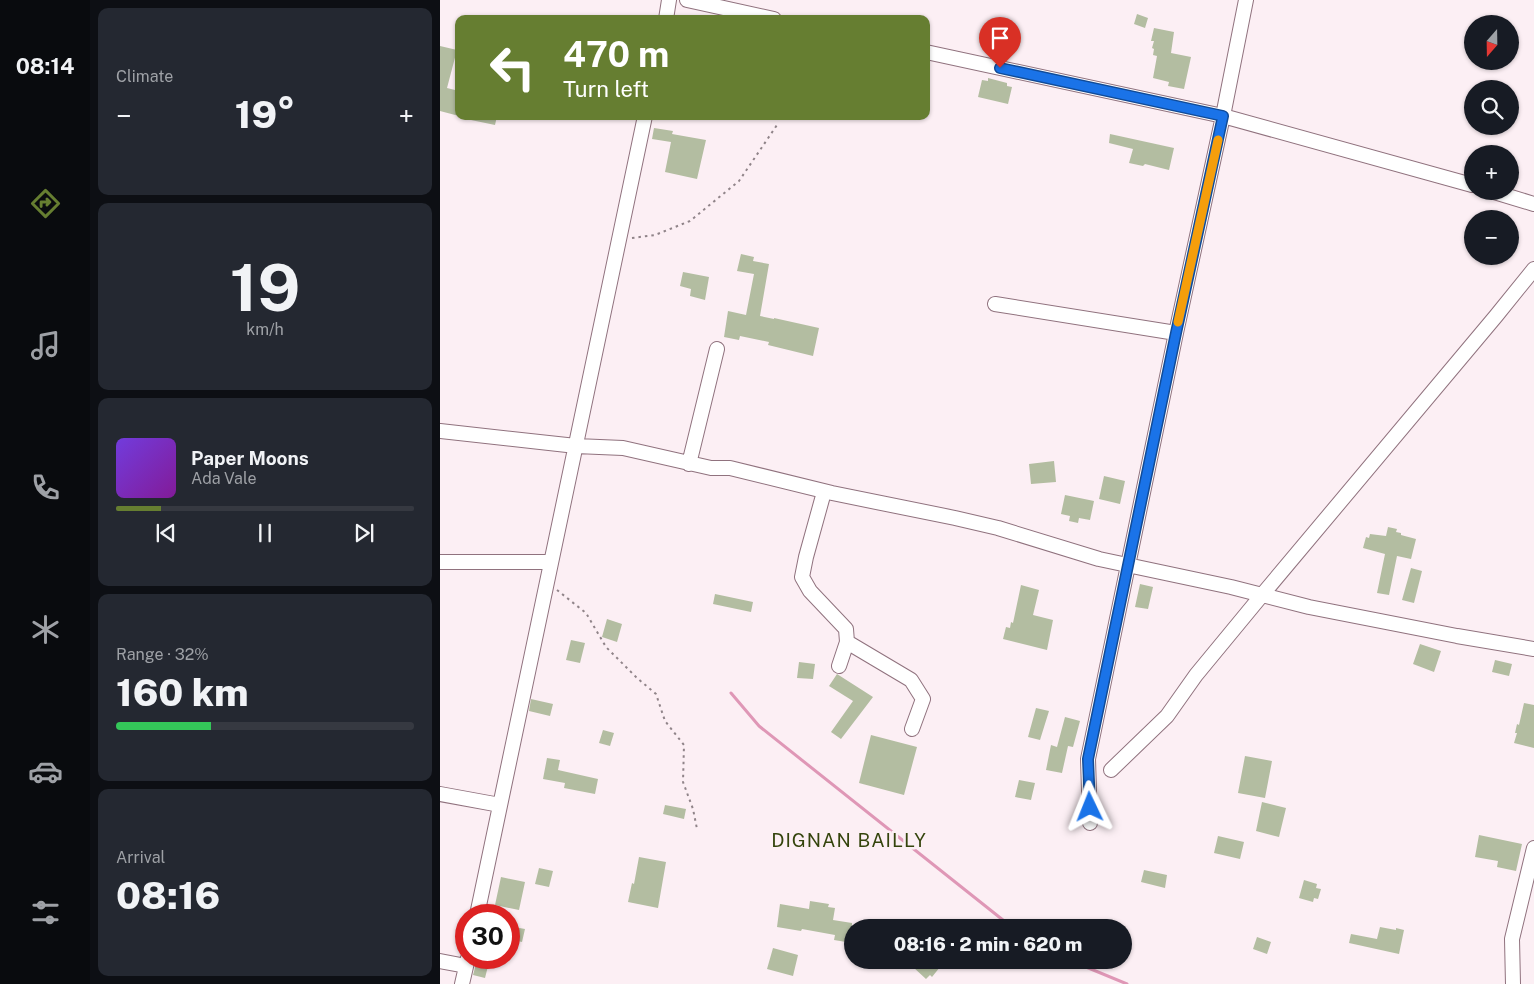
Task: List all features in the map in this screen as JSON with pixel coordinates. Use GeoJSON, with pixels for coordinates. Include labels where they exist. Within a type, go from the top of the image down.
{"type":"FeatureCollection","features":[{"type":"Feature","properties":{"kind":"street"},"geometry":{"type":"LineString","coordinates":[[667,15],[670,0]]}},
{"type":"Feature","properties":{"kind":"street"},"geometry":{"type":"LineString","coordinates":[[687,0],[756,15]]}},
{"type":"Feature","properties":{"kind":"street"},"geometry":{"type":"LineString","coordinates":[[1090,823],[1088,759],[1246,0]]}},
{"type":"Feature","properties":{"kind":"street"},"geometry":{"type":"LineString","coordinates":[[930,53],[1223,116],[1464,183]]}},
{"type":"Feature","properties":{"kind":"street"},"geometry":{"type":"LineString","coordinates":[[479,904],[644,120]]}},
{"type":"Feature","properties":{"kind":"street"},"geometry":{"type":"LineString","coordinates":[[1519,199],[1534,204]]}},
{"type":"Feature","properties":{"kind":"street"},"geometry":{"type":"LineString","coordinates":[[1110,770],[1167,716],[1196,675],[1534,268]]}},
{"type":"Feature","properties":{"kind":"street"},"geometry":{"type":"LineString","coordinates":[[995,304],[1176,333]]}},
{"type":"Feature","properties":{"kind":"street"},"geometry":{"type":"LineString","coordinates":[[689,464],[717,349]]}},
{"type":"Feature","properties":{"kind":"street"},"geometry":{"type":"LineString","coordinates":[[440,431],[576,446],[623,448],[689,464],[711,468],[730,468],[824,492],[998,528],[1099,559],[1309,607],[1534,649]]}},
{"type":"Feature","properties":{"kind":"street"},"geometry":{"type":"LineString","coordinates":[[824,492],[802,576],[810,591],[846,629],[847,642],[839,666]]}},
{"type":"Feature","properties":{"kind":"street"},"geometry":{"type":"LineString","coordinates":[[440,562],[551,562]]}},
{"type":"Feature","properties":{"kind":"street"},"geometry":{"type":"LineString","coordinates":[[847,642],[911,680],[923,699],[912,730]]}},
{"type":"Feature","properties":{"kind":"street"},"geometry":{"type":"LineString","coordinates":[[440,794],[500,805]]}},
{"type":"Feature","properties":{"kind":"street"},"geometry":{"type":"LineString","coordinates":[[1513,984],[1512,939],[1534,848]]}},
{"type":"Feature","properties":{"kind":"street"},"geometry":{"type":"LineString","coordinates":[[440,961],[455,962]]}},
{"type":"Feature","properties":{"kind":"street"},"geometry":{"type":"LineString","coordinates":[[462,984],[465,969]]}},
{"type":"Feature","properties":{"kind":"path"},"geometry":{"type":"LineString","coordinates":[[619,239],[656,235],[690,221],[739,181],[777,125]]}},
{"type":"Feature","properties":{"kind":"path"},"geometry":{"type":"LineString","coordinates":[[547,582],[586,613],[606,647],[656,694],[664,721],[684,745],[683,782],[693,809],[697,829]]}},
{"type":"Feature","properties":{"kind":"building"},"geometry":{"type":"Polygon","coordinates":[[[1137,14],[1148,18],[1145,28],[1134,24],[1137,14]]]}},
{"type":"Feature","properties":{"kind":"building"},"geometry":{"type":"Polygon","coordinates":[[[1154,28],[1174,32],[1171,53],[1191,57],[1184,89],[1168,86],[1169,82],[1153,78],[1157,56],[1153,55],[1154,41],[1151,41],[1154,28]]]}},
{"type":"Feature","properties":{"kind":"building"},"geometry":{"type":"Polygon","coordinates":[[[440,46],[455,50],[455,58],[447,88],[455,90],[455,115],[440,111],[440,46]]]}},
{"type":"Feature","properties":{"kind":"building"},"geometry":{"type":"Polygon","coordinates":[[[988,78],[1007,83],[1007,86],[1012,87],[1008,104],[978,97],[982,80],[988,81],[988,78]]]}},
{"type":"Feature","properties":{"kind":"building"},"geometry":{"type":"Polygon","coordinates":[[[471,120],[496,120],[495,125],[471,120]]]}},
{"type":"Feature","properties":{"kind":"building"},"geometry":{"type":"Polygon","coordinates":[[[654,128],[673,131],[672,134],[706,140],[697,179],[665,172],[671,142],[652,139],[654,128]]]}},
{"type":"Feature","properties":{"kind":"building"},"geometry":{"type":"Polygon","coordinates":[[[1110,134],[1174,148],[1169,170],[1145,164],[1143,166],[1129,163],[1133,149],[1109,143],[1110,134]]]}},
{"type":"Feature","properties":{"kind":"building"},"geometry":{"type":"Polygon","coordinates":[[[741,254],[754,257],[753,261],[769,264],[760,316],[819,328],[813,356],[768,345],[769,342],[740,336],[739,340],[724,337],[728,311],[746,315],[754,274],[737,271],[741,254]]]}},
{"type":"Feature","properties":{"kind":"building"},"geometry":{"type":"Polygon","coordinates":[[[683,272],[709,277],[705,300],[690,296],[691,289],[680,286],[683,272]]]}},
{"type":"Feature","properties":{"kind":"building"},"geometry":{"type":"Polygon","coordinates":[[[1054,461],[1056,482],[1031,484],[1029,464],[1054,461]]]}},
{"type":"Feature","properties":{"kind":"building"},"geometry":{"type":"Polygon","coordinates":[[[1104,476],[1125,481],[1120,504],[1099,499],[1104,476]]]}},
{"type":"Feature","properties":{"kind":"building"},"geometry":{"type":"Polygon","coordinates":[[[1065,495],[1094,501],[1090,520],[1079,518],[1078,523],[1069,521],[1070,516],[1061,514],[1065,495]]]}},
{"type":"Feature","properties":{"kind":"building"},"geometry":{"type":"Polygon","coordinates":[[[1388,527],[1397,529],[1396,532],[1401,533],[1401,535],[1416,539],[1411,559],[1397,556],[1389,595],[1377,593],[1385,554],[1363,548],[1366,537],[1369,538],[1370,534],[1386,536],[1388,527]]]}},
{"type":"Feature","properties":{"kind":"building"},"geometry":{"type":"Polygon","coordinates":[[[1411,568],[1422,571],[1414,603],[1402,600],[1411,568]]]}},
{"type":"Feature","properties":{"kind":"building"},"geometry":{"type":"Polygon","coordinates":[[[1140,584],[1153,587],[1148,609],[1135,607],[1140,584]]]}},
{"type":"Feature","properties":{"kind":"building"},"geometry":{"type":"Polygon","coordinates":[[[1021,585],[1039,590],[1033,615],[1053,620],[1047,650],[1003,639],[1006,627],[1010,628],[1011,622],[1013,623],[1021,585]]]}},
{"type":"Feature","properties":{"kind":"building"},"geometry":{"type":"Polygon","coordinates":[[[715,594],[753,602],[751,612],[713,604],[715,594]]]}},
{"type":"Feature","properties":{"kind":"building"},"geometry":{"type":"Polygon","coordinates":[[[607,619],[622,624],[617,642],[602,637],[607,619]]]}},
{"type":"Feature","properties":{"kind":"building"},"geometry":{"type":"Polygon","coordinates":[[[571,640],[585,643],[580,663],[566,660],[571,640]]]}},
{"type":"Feature","properties":{"kind":"building"},"geometry":{"type":"Polygon","coordinates":[[[1420,644],[1441,651],[1434,672],[1413,664],[1420,644]]]}},
{"type":"Feature","properties":{"kind":"building"},"geometry":{"type":"Polygon","coordinates":[[[1495,660],[1512,664],[1509,676],[1492,672],[1495,660]]]}},
{"type":"Feature","properties":{"kind":"building"},"geometry":{"type":"Polygon","coordinates":[[[799,662],[815,664],[813,679],[797,678],[799,662]]]}},
{"type":"Feature","properties":{"kind":"building"},"geometry":{"type":"Polygon","coordinates":[[[837,674],[873,697],[841,739],[831,732],[853,701],[829,686],[837,674]]]}},
{"type":"Feature","properties":{"kind":"building"},"geometry":{"type":"Polygon","coordinates":[[[531,699],[553,704],[550,716],[529,711],[531,699]]]}},
{"type":"Feature","properties":{"kind":"building"},"geometry":{"type":"Polygon","coordinates":[[[1524,703],[1534,705],[1534,748],[1514,743],[1517,724],[1519,725],[1524,703]]]}},
{"type":"Feature","properties":{"kind":"building"},"geometry":{"type":"Polygon","coordinates":[[[1036,708],[1049,711],[1040,740],[1028,737],[1036,708]]]}},
{"type":"Feature","properties":{"kind":"building"},"geometry":{"type":"Polygon","coordinates":[[[1065,717],[1080,721],[1073,747],[1068,746],[1062,773],[1046,770],[1051,745],[1057,747],[1065,717]]]}},
{"type":"Feature","properties":{"kind":"building"},"geometry":{"type":"Polygon","coordinates":[[[603,730],[614,733],[610,746],[599,743],[603,730]]]}},
{"type":"Feature","properties":{"kind":"building"},"geometry":{"type":"Polygon","coordinates":[[[871,735],[917,747],[904,795],[859,783],[871,735]]]}},
{"type":"Feature","properties":{"kind":"building"},"geometry":{"type":"Polygon","coordinates":[[[1245,756],[1272,761],[1265,798],[1238,793],[1245,756]]]}},
{"type":"Feature","properties":{"kind":"building"},"geometry":{"type":"Polygon","coordinates":[[[547,758],[560,760],[558,770],[598,779],[595,794],[564,788],[565,783],[543,779],[547,758]]]}},
{"type":"Feature","properties":{"kind":"building"},"geometry":{"type":"Polygon","coordinates":[[[1019,780],[1035,783],[1031,800],[1015,797],[1019,780]]]}},
{"type":"Feature","properties":{"kind":"building"},"geometry":{"type":"Polygon","coordinates":[[[1262,802],[1286,808],[1279,837],[1256,831],[1262,802]]]}},
{"type":"Feature","properties":{"kind":"building"},"geometry":{"type":"Polygon","coordinates":[[[665,805],[686,809],[684,819],[663,814],[665,805]]]}},
{"type":"Feature","properties":{"kind":"building"},"geometry":{"type":"Polygon","coordinates":[[[1479,835],[1522,844],[1516,871],[1497,867],[1498,861],[1475,857],[1479,835]]]}},
{"type":"Feature","properties":{"kind":"building"},"geometry":{"type":"Polygon","coordinates":[[[1218,836],[1244,842],[1240,859],[1214,853],[1218,836]]]}},
{"type":"Feature","properties":{"kind":"building"},"geometry":{"type":"Polygon","coordinates":[[[639,857],[666,862],[658,908],[628,902],[632,883],[634,884],[639,857]]]}},
{"type":"Feature","properties":{"kind":"building"},"geometry":{"type":"Polygon","coordinates":[[[539,868],[553,871],[549,887],[535,884],[539,868]]]}},
{"type":"Feature","properties":{"kind":"building"},"geometry":{"type":"Polygon","coordinates":[[[1144,870],[1167,875],[1165,888],[1141,882],[1144,870]]]}},
{"type":"Feature","properties":{"kind":"building"},"geometry":{"type":"Polygon","coordinates":[[[501,877],[525,882],[520,905],[495,904],[501,877]]]}},
{"type":"Feature","properties":{"kind":"building"},"geometry":{"type":"Polygon","coordinates":[[[1304,880],[1317,884],[1316,888],[1321,889],[1318,899],[1314,898],[1313,902],[1299,898],[1304,880]]]}},
{"type":"Feature","properties":{"kind":"building"},"geometry":{"type":"Polygon","coordinates":[[[810,901],[829,904],[828,907],[835,908],[833,920],[844,922],[844,942],[834,940],[835,935],[777,927],[780,904],[809,909],[810,901]]]}},
{"type":"Feature","properties":{"kind":"building"},"geometry":{"type":"Polygon","coordinates":[[[1380,927],[1404,930],[1399,954],[1349,943],[1351,934],[1377,939],[1380,927]]]}},
{"type":"Feature","properties":{"kind":"building"},"geometry":{"type":"Polygon","coordinates":[[[520,928],[525,929],[522,942],[520,942],[520,928]]]}},
{"type":"Feature","properties":{"kind":"building"},"geometry":{"type":"Polygon","coordinates":[[[1257,937],[1271,942],[1267,954],[1253,949],[1257,937]]]}},
{"type":"Feature","properties":{"kind":"building"},"geometry":{"type":"Polygon","coordinates":[[[773,948],[798,955],[793,976],[767,969],[773,948]]]}},
{"type":"Feature","properties":{"kind":"building"},"geometry":{"type":"Polygon","coordinates":[[[475,969],[487,969],[485,978],[473,975],[475,969]]]}},
{"type":"Feature","properties":{"kind":"building"},"geometry":{"type":"Polygon","coordinates":[[[915,969],[938,969],[932,977],[930,975],[926,979],[915,969]]]}},
{"type":"Feature","properties":{"kind":"waterway"},"geometry":{"type":"LineString","coordinates":[[731,693],[759,726],[1002,919]]}},
{"type":"Feature","properties":{"kind":"waterway"},"geometry":{"type":"LineString","coordinates":[[1091,969],[1127,984]]}},
{"type":"Feature","properties":{"kind":"slow traffic"},"geometry":{"type":"LineString","coordinates":[[1178,322],[1218,140]]}},
{"type":"Feature","properties":{"kind":"district","name":"DIGNAN BAILLY"},"geometry":{"type":"Point","coordinates":[849,840]}},
{"type":"Feature","properties":{"kind":"route"},"geometry":{"type":"LineString","coordinates":[[1000,68],[1223,116],[1088,759],[1090,807]]}}]}
